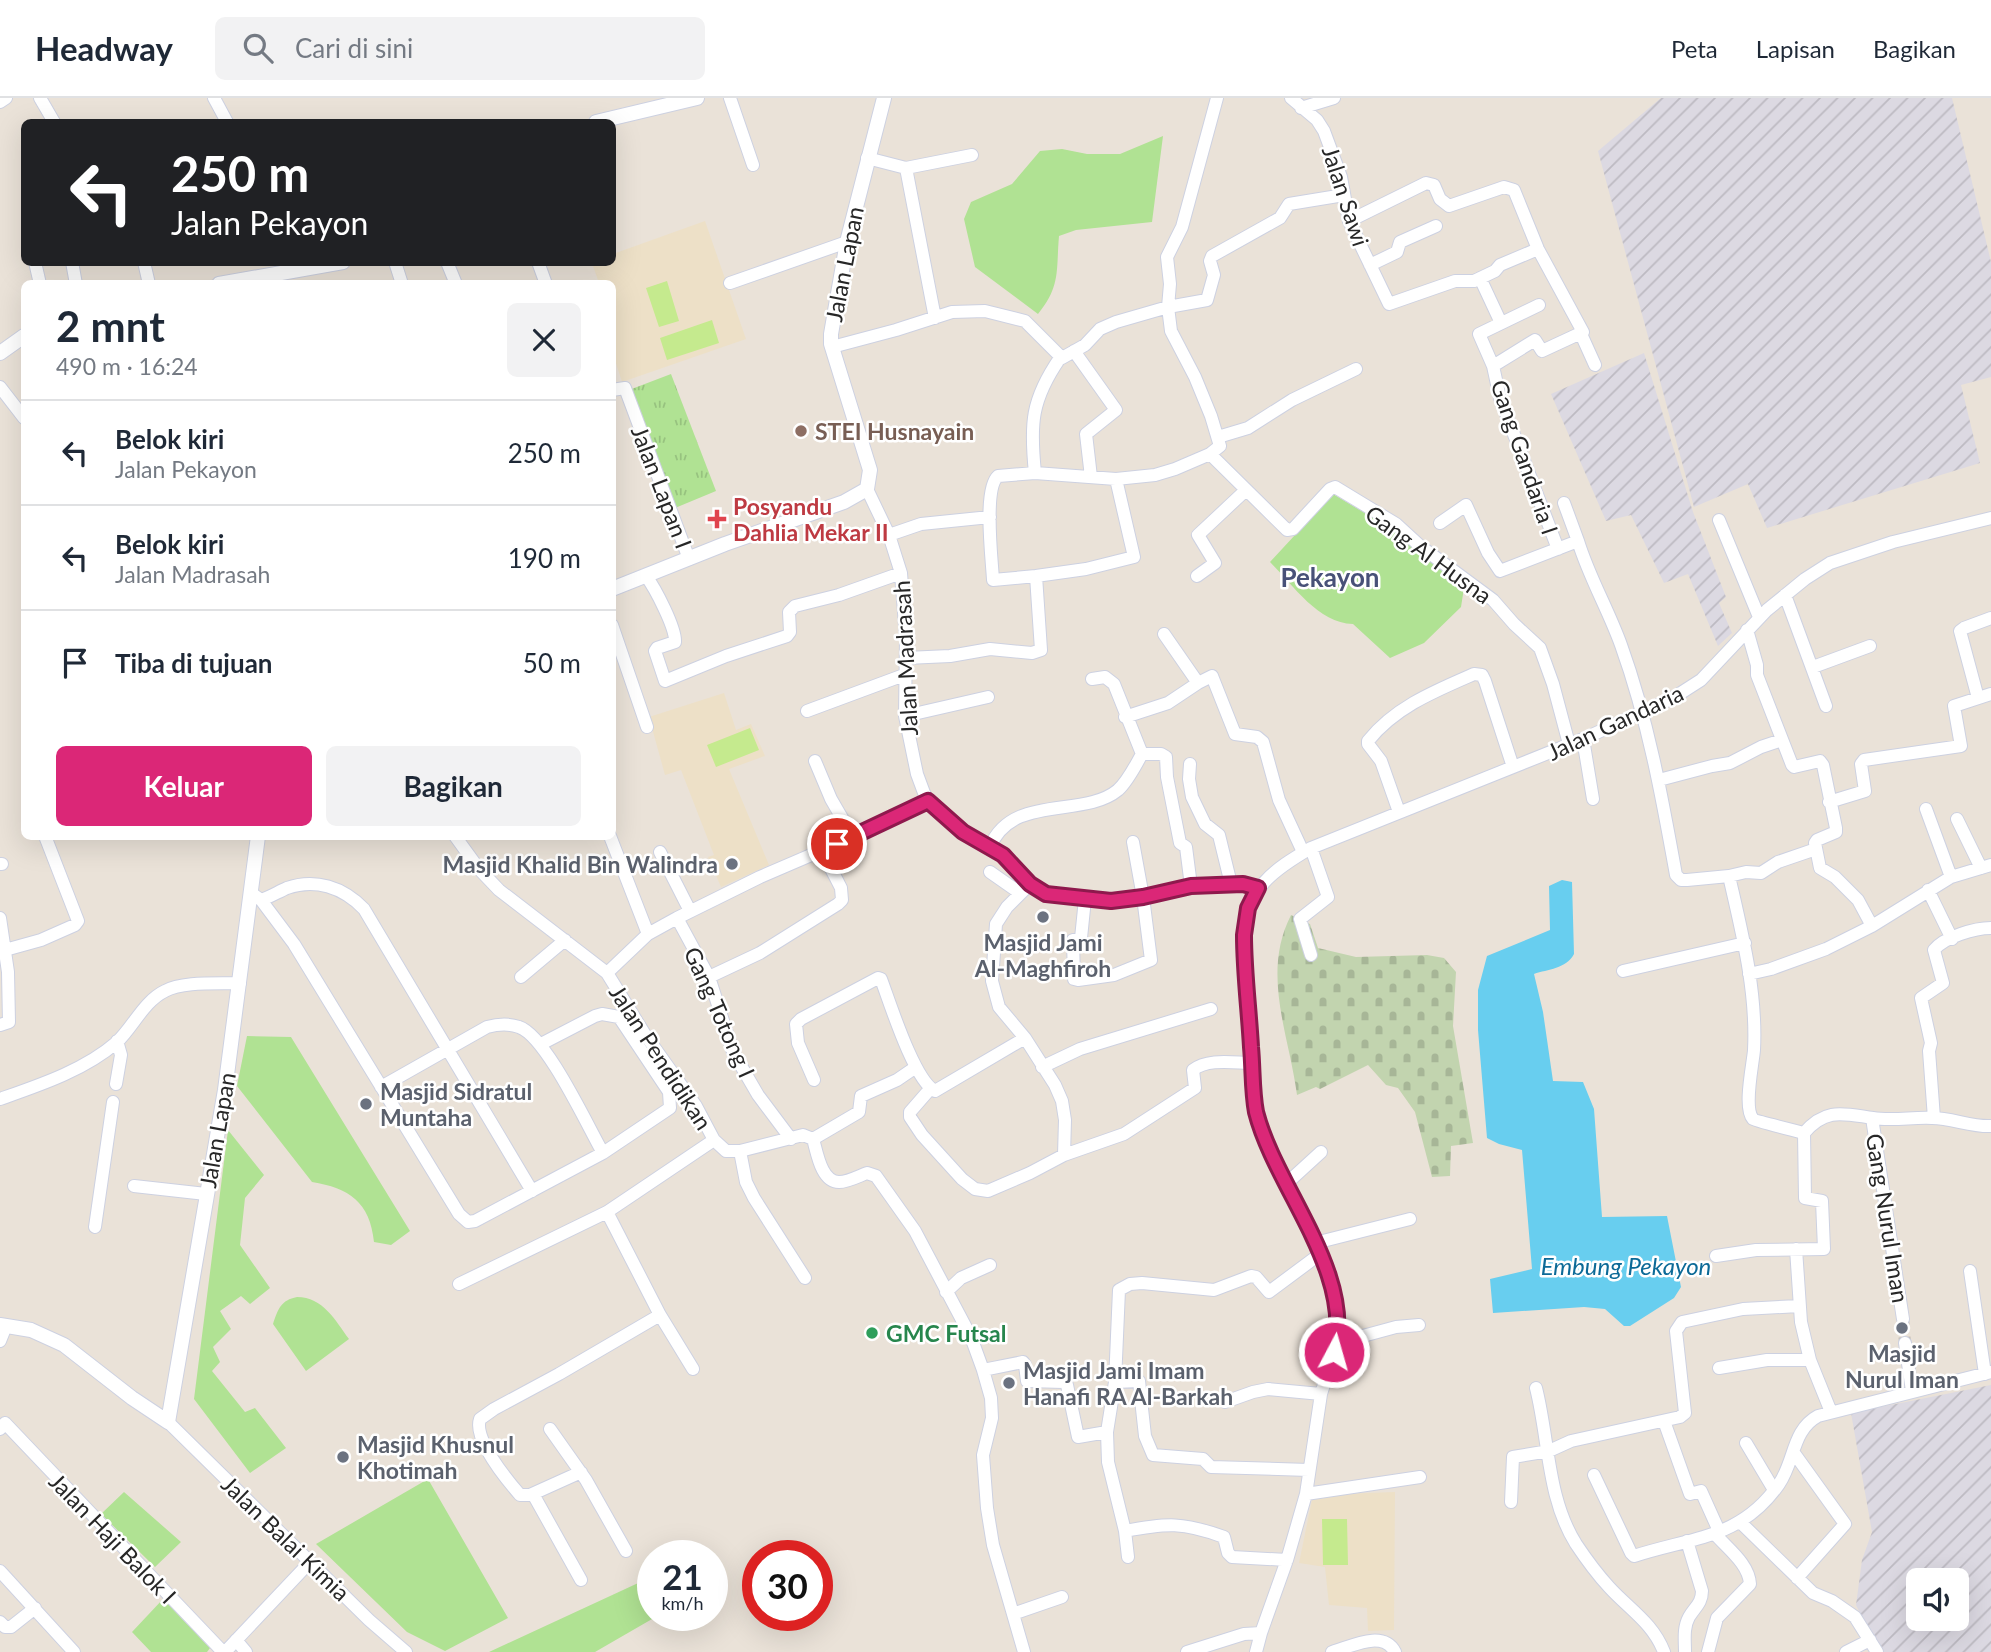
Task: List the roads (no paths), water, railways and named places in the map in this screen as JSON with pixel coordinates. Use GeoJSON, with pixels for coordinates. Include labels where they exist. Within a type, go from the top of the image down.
{"type":"FeatureCollection","features":[{"type":"Feature","properties":{"kind":"street"},"geometry":{"type":"LineString","coordinates":[[0,102],[6,98]]}},
{"type":"Feature","properties":{"kind":"street"},"geometry":{"type":"LineString","coordinates":[[40,98],[52,119]]}},
{"type":"Feature","properties":{"kind":"street"},"geometry":{"type":"LineString","coordinates":[[214,98],[225,119]]}},
{"type":"Feature","properties":{"kind":"street"},"geometry":{"type":"LineString","coordinates":[[609,119],[697,98]]}},
{"type":"Feature","properties":{"kind":"street"},"geometry":{"type":"LineString","coordinates":[[730,98],[752,165]]}},
{"type":"Feature","properties":{"kind":"street","name":"Jalan Lapan"},"geometry":{"type":"LineString","coordinates":[[867,489],[870,470],[832,347],[831,324],[847,242],[884,98]]}},
{"type":"Feature","properties":{"kind":"street"},"geometry":{"type":"LineString","coordinates":[[1116,479],[1134,557],[1086,569],[993,580],[990,517],[992,483],[998,476],[1035,473],[1116,479],[1155,475],[1219,449],[1218,437],[1195,377],[1173,336],[1168,307],[1170,284],[1167,253],[1174,247],[1182,227],[1217,98]]}},
{"type":"Feature","properties":{"kind":"street"},"geometry":{"type":"LineString","coordinates":[[1296,103],[1334,98]]}},
{"type":"Feature","properties":{"kind":"street","name":"Jalan Sawi"},"geometry":{"type":"LineString","coordinates":[[1296,103],[1317,120],[1324,131],[1341,177],[1349,221],[1388,303],[1455,281],[1474,281],[1480,278]]}},
{"type":"Feature","properties":{"kind":"street"},"geometry":{"type":"LineString","coordinates":[[867,158],[906,167],[972,155]]}},
{"type":"Feature","properties":{"kind":"street"},"geometry":{"type":"LineString","coordinates":[[906,167],[936,318]]}},
{"type":"Feature","properties":{"kind":"street"},"geometry":{"type":"LineString","coordinates":[[1349,221],[1426,183],[1434,185],[1440,199],[1449,206],[1508,187],[1515,192],[1538,249],[1583,332],[1581,334],[1595,365]]}},
{"type":"Feature","properties":{"kind":"street"},"geometry":{"type":"LineString","coordinates":[[1035,473],[1031,435],[1035,405],[1045,379],[1060,358],[1085,345],[1100,329],[1116,322],[1208,299],[1214,275],[1210,261],[1212,256],[1280,218],[1288,205],[1344,195]]}},
{"type":"Feature","properties":{"kind":"street"},"geometry":{"type":"LineString","coordinates":[[1370,265],[1397,251],[1400,242],[1436,226]]}},
{"type":"Feature","properties":{"kind":"street"},"geometry":{"type":"LineString","coordinates":[[730,283],[847,242]]}},
{"type":"Feature","properties":{"kind":"street"},"geometry":{"type":"LineString","coordinates":[[1501,323],[1480,278],[1495,271],[1500,265],[1538,249]]}},
{"type":"Feature","properties":{"kind":"street"},"geometry":{"type":"LineString","coordinates":[[244,280],[323,266]]}},
{"type":"Feature","properties":{"kind":"street","name":"Gang Gandaria I"},"geometry":{"type":"LineString","coordinates":[[1539,305],[1479,334],[1493,366],[1500,398],[1558,548]]}},
{"type":"Feature","properties":{"kind":"street"},"geometry":{"type":"LineString","coordinates":[[832,347],[952,312],[985,311],[1025,321],[1060,358]]}},
{"type":"Feature","properties":{"kind":"street","name":"Gang Gandaria I"},"geometry":{"type":"LineString","coordinates":[[1493,366],[1535,340],[1542,351],[1581,334]]}},
{"type":"Feature","properties":{"kind":"street"},"geometry":{"type":"LineString","coordinates":[[0,354],[21,338]]}},
{"type":"Feature","properties":{"kind":"street"},"geometry":{"type":"LineString","coordinates":[[1074,351],[1116,410],[1086,434],[1091,477]]}},
{"type":"Feature","properties":{"kind":"street"},"geometry":{"type":"LineString","coordinates":[[1218,437],[1248,428],[1292,400],[1356,369]]}},
{"type":"Feature","properties":{"kind":"street"},"geometry":{"type":"LineString","coordinates":[[0,387],[21,414]]}},
{"type":"Feature","properties":{"kind":"street","name":"Jalan Lapan I"},"geometry":{"type":"LineString","coordinates":[[616,389],[625,388],[689,559]]}},
{"type":"Feature","properties":{"kind":"street"},"geometry":{"type":"LineString","coordinates":[[1197,576],[1215,563],[1198,535],[1246,491],[1210,454]]}},
{"type":"Feature","properties":{"kind":"street","name":"Gang Al Husna"},"geometry":{"type":"LineString","coordinates":[[1246,491],[1289,531],[1335,487],[1396,524],[1420,546],[1493,600],[1540,648],[1569,744]]}},
{"type":"Feature","properties":{"kind":"street"},"geometry":{"type":"LineString","coordinates":[[616,587],[844,502],[867,489]]}},
{"type":"Feature","properties":{"kind":"street","name":"Jalan Madrasah"},"geometry":{"type":"LineString","coordinates":[[867,489],[890,535],[901,573],[906,658],[905,716],[917,774],[928,801]]}},
{"type":"Feature","properties":{"kind":"street","name":"Gang Gandaria I"},"geometry":{"type":"LineString","coordinates":[[1564,503],[1587,571],[1620,644],[1642,713],[1659,780],[1676,875],[1681,880],[1729,876]]}},
{"type":"Feature","properties":{"kind":"street","name":"Gang Gandaria I"},"geometry":{"type":"LineString","coordinates":[[1440,523],[1466,505],[1500,571],[1578,541]]}},
{"type":"Feature","properties":{"kind":"street"},"geometry":{"type":"LineString","coordinates":[[890,535],[921,524],[990,517]]}},
{"type":"Feature","properties":{"kind":"street","name":"Jalan Gandaria"},"geometry":{"type":"LineString","coordinates":[[1258,888],[1307,850],[1583,739],[1673,698],[1701,680],[1759,617],[1814,573],[1840,559],[1893,542],[1991,518]]}},
{"type":"Feature","properties":{"kind":"street"},"geometry":{"type":"LineString","coordinates":[[1719,520],[1759,617]]}},
{"type":"Feature","properties":{"kind":"street"},"geometry":{"type":"LineString","coordinates":[[646,576],[655,590],[676,639],[673,644],[656,650],[664,680],[789,634],[789,612],[795,606],[839,596],[901,573]]}},
{"type":"Feature","properties":{"kind":"street"},"geometry":{"type":"LineString","coordinates":[[906,658],[950,656],[990,649],[1032,653],[1041,650],[1036,576]]}},
{"type":"Feature","properties":{"kind":"street"},"geometry":{"type":"LineString","coordinates":[[1785,596],[1826,706]]}},
{"type":"Feature","properties":{"kind":"street"},"geometry":{"type":"LineString","coordinates":[[1829,802],[1865,792],[1866,782],[1861,764],[1864,760],[1961,746],[1953,708],[1985,696],[1960,631],[1991,618]]}},
{"type":"Feature","properties":{"kind":"street"},"geometry":{"type":"LineString","coordinates":[[1747,630],[1757,675],[1791,765],[1794,767],[1822,762],[1836,832],[1817,840],[1820,868],[1835,877],[1858,900],[1872,926]]}},
{"type":"Feature","properties":{"kind":"street"},"geometry":{"type":"LineString","coordinates":[[1164,635],[1198,683]]}},
{"type":"Feature","properties":{"kind":"street"},"geometry":{"type":"LineString","coordinates":[[1813,667],[1870,646]]}},
{"type":"Feature","properties":{"kind":"street"},"geometry":{"type":"LineString","coordinates":[[617,654],[647,727]]}},
{"type":"Feature","properties":{"kind":"street"},"geometry":{"type":"LineString","coordinates":[[1399,812],[1381,761],[1368,741],[1419,698],[1478,673],[1485,681],[1513,767]]}},
{"type":"Feature","properties":{"kind":"street"},"geometry":{"type":"LineString","coordinates":[[807,711],[904,675]]}},
{"type":"Feature","properties":{"kind":"street"},"geometry":{"type":"LineString","coordinates":[[1125,717],[1168,703],[1212,676],[1235,734],[1257,737],[1263,742],[1279,800],[1307,850],[1328,897],[1300,919],[1311,955]]}},
{"type":"Feature","properties":{"kind":"street"},"geometry":{"type":"LineString","coordinates":[[1092,679],[1105,677],[1114,684],[1142,754]]}},
{"type":"Feature","properties":{"kind":"street"},"geometry":{"type":"LineString","coordinates":[[905,716],[988,697]]}},
{"type":"Feature","properties":{"kind":"street"},"geometry":{"type":"LineString","coordinates":[[1583,739],[1592,799]]}},
{"type":"Feature","properties":{"kind":"street"},"geometry":{"type":"LineString","coordinates":[[1659,780],[1730,763],[1782,740]]}},
{"type":"Feature","properties":{"kind":"street"},"geometry":{"type":"LineString","coordinates":[[990,847],[1000,829],[1032,812],[1084,804],[1116,792],[1142,754]]}},
{"type":"Feature","properties":{"kind":"street"},"geometry":{"type":"LineString","coordinates":[[1142,754],[1161,754],[1166,757],[1167,777],[1180,843],[1186,847],[1191,886]]}},
{"type":"Feature","properties":{"kind":"street"},"geometry":{"type":"LineString","coordinates":[[815,761],[831,799],[853,837]]}},
{"type":"Feature","properties":{"kind":"street"},"geometry":{"type":"LineString","coordinates":[[1190,764],[1192,797],[1205,824],[1219,835],[1231,884]]}},
{"type":"Feature","properties":{"kind":"street"},"geometry":{"type":"LineString","coordinates":[[607,972],[649,934],[690,911],[928,801],[963,832],[1010,861],[1025,889]]}},
{"type":"Feature","properties":{"kind":"street"},"geometry":{"type":"LineString","coordinates":[[1926,809],[1951,877]]}},
{"type":"Feature","properties":{"kind":"street"},"geometry":{"type":"LineString","coordinates":[[1749,974],[1826,949],[1872,926],[1951,877],[1986,866],[1956,819]]}},
{"type":"Feature","properties":{"kind":"street"},"geometry":{"type":"LineString","coordinates":[[5,950],[41,940],[75,925],[78,921],[47,840]]}},
{"type":"Feature","properties":{"kind":"street","name":"Jalan Lapan"},"geometry":{"type":"LineString","coordinates":[[168,1422],[256,896],[258,840]]}},
{"type":"Feature","properties":{"kind":"street","name":"Jalan Pendidikan"},"geometry":{"type":"LineString","coordinates":[[458,840],[479,869],[499,890],[607,972],[644,1033],[696,1106],[714,1140],[726,1151],[740,1151]]}},
{"type":"Feature","properties":{"kind":"street"},"geometry":{"type":"LineString","coordinates":[[612,840],[649,934]]}},
{"type":"Feature","properties":{"kind":"street"},"geometry":{"type":"LineString","coordinates":[[1085,899],[1081,938],[1073,940],[1072,976],[1078,980],[1114,975],[1151,960],[1133,842]]}},
{"type":"Feature","properties":{"kind":"street"},"geometry":{"type":"LineString","coordinates":[[1804,1133],[1752,1118],[1749,1105],[1754,1037],[1749,974],[1745,943],[1729,876],[1746,872],[1761,873],[1778,862],[1816,849]]}},
{"type":"Feature","properties":{"kind":"street"},"geometry":{"type":"LineString","coordinates":[[709,977],[760,953],[842,900],[841,888],[822,851]]}},
{"type":"Feature","properties":{"kind":"street"},"geometry":{"type":"LineString","coordinates":[[660,852],[690,911]]}},
{"type":"Feature","properties":{"kind":"street"},"geometry":{"type":"LineString","coordinates":[[990,872],[1025,889],[1111,901],[1191,886],[1243,884],[1258,888],[1248,908],[1244,935],[1256,1109],[1265,1141],[1318,1249],[1331,1287],[1339,1323],[1337,1343],[1321,1394],[1306,1493],[1256,1652]]}},
{"type":"Feature","properties":{"kind":"street"},"geometry":{"type":"LineString","coordinates":[[532,1191],[363,909],[346,892],[321,884],[300,884],[256,896],[294,944],[465,1220],[475,1221],[532,1191],[603,1153],[670,1108],[669,1092],[620,1017],[602,1014],[595,1016],[541,1044]]}},
{"type":"Feature","properties":{"kind":"street"},"geometry":{"type":"LineString","coordinates":[[1025,889],[1007,907],[996,925],[992,981],[999,1007],[1025,1038],[1062,1101],[1065,1120],[1064,1155]]}},
{"type":"Feature","properties":{"kind":"street"},"geometry":{"type":"LineString","coordinates":[[1928,890],[1952,939]]}},
{"type":"Feature","properties":{"kind":"street"},"geometry":{"type":"LineString","coordinates":[[0,918],[10,996],[4,1023]]}},
{"type":"Feature","properties":{"kind":"street","name":"Gang Totong I"},"geometry":{"type":"LineString","coordinates":[[677,918],[709,977],[733,1052],[758,1095],[791,1139]]}},
{"type":"Feature","properties":{"kind":"street"},"geometry":{"type":"LineString","coordinates":[[1934,1118],[1928,1051],[1931,1042],[1921,998],[1943,983],[1934,950],[1952,939],[1982,928],[1991,928]]}},
{"type":"Feature","properties":{"kind":"street"},"geometry":{"type":"LineString","coordinates":[[521,977],[565,940]]}},
{"type":"Feature","properties":{"kind":"street"},"geometry":{"type":"LineString","coordinates":[[1623,971],[1745,943]]}},
{"type":"Feature","properties":{"kind":"street"},"geometry":{"type":"LineString","coordinates":[[814,1080],[798,1043],[796,1024],[800,1019],[880,978],[916,1067],[935,1091],[1025,1038]]}},
{"type":"Feature","properties":{"kind":"street"},"geometry":{"type":"LineString","coordinates":[[0,1099],[72,1070],[99,1055],[117,1041],[153,1000],[167,989],[240,983]]}},
{"type":"Feature","properties":{"kind":"street"},"geometry":{"type":"LineString","coordinates":[[1042,1067],[1080,1049],[1211,1009]]}},
{"type":"Feature","properties":{"kind":"street"},"geometry":{"type":"LineString","coordinates":[[381,1087],[472,1033],[500,1023],[521,1027],[541,1044],[603,1153]]}},
{"type":"Feature","properties":{"kind":"street"},"geometry":{"type":"LineString","coordinates":[[116,1084],[121,1055],[117,1041]]}},
{"type":"Feature","properties":{"kind":"street"},"geometry":{"type":"LineString","coordinates":[[930,1088],[910,1112],[910,1116],[948,1165],[975,1189],[988,1191],[1064,1155],[1124,1134],[1192,1090],[1196,1086],[1193,1070],[1196,1067],[1215,1063],[1252,1063]]}},
{"type":"Feature","properties":{"kind":"street"},"geometry":{"type":"LineString","coordinates":[[813,1139],[859,1112],[861,1096],[897,1080],[916,1067]]}},
{"type":"Feature","properties":{"kind":"street"},"geometry":{"type":"LineString","coordinates":[[95,1227],[113,1102]]}},
{"type":"Feature","properties":{"kind":"street"},"geometry":{"type":"LineString","coordinates":[[1716,1256],[1756,1250],[1824,1249],[1822,1201],[1805,1199],[1804,1133],[1812,1124],[1831,1114],[1860,1114],[1872,1118],[1934,1118],[1991,1126]]}},
{"type":"Feature","properties":{"kind":"street","name":"Gang Nurul Iman"},"geometry":{"type":"LineString","coordinates":[[1872,1118],[1903,1319]]}},
{"type":"Feature","properties":{"kind":"street"},"geometry":{"type":"LineString","coordinates":[[805,1278],[754,1198],[746,1182],[740,1151],[803,1135],[813,1139],[824,1172],[836,1182],[867,1172],[876,1176],[915,1231],[971,1338],[991,1398],[992,1418],[983,1455],[993,1545],[1024,1652]]}},
{"type":"Feature","properties":{"kind":"street"},"geometry":{"type":"LineString","coordinates":[[459,1284],[607,1212],[714,1140]]}},
{"type":"Feature","properties":{"kind":"street"},"geometry":{"type":"LineString","coordinates":[[1286,1184],[1321,1152]]}},
{"type":"Feature","properties":{"kind":"street"},"geometry":{"type":"LineString","coordinates":[[134,1186],[206,1195]]}},
{"type":"Feature","properties":{"kind":"street"},"geometry":{"type":"LineString","coordinates":[[607,1212],[660,1315],[692,1368]]}},
{"type":"Feature","properties":{"kind":"street"},"geometry":{"type":"LineString","coordinates":[[1128,1557],[1125,1531],[1108,1462],[1107,1432],[1115,1382],[1118,1292],[1121,1288],[1142,1283],[1214,1290],[1251,1276],[1256,1277],[1269,1292],[1318,1249],[1410,1219]]}},
{"type":"Feature","properties":{"kind":"street"},"geometry":{"type":"LineString","coordinates":[[1796,1249],[1799,1306],[1810,1360],[1831,1412]]}},
{"type":"Feature","properties":{"kind":"street"},"geometry":{"type":"LineString","coordinates":[[946,1292],[961,1278],[990,1265]]}},
{"type":"Feature","properties":{"kind":"street"},"geometry":{"type":"LineString","coordinates":[[1594,1475],[1634,1556],[1717,1533],[1741,1523],[1774,1490],[1787,1471],[1805,1424],[1818,1416],[1988,1373],[1970,1271]]}},
{"type":"Feature","properties":{"kind":"street"},"geometry":{"type":"LineString","coordinates":[[1511,1502],[1513,1457],[1549,1451],[1571,1441],[1680,1417],[1686,1409],[1676,1331],[1679,1325],[1743,1308],[1799,1306]]}},
{"type":"Feature","properties":{"kind":"street"},"geometry":{"type":"LineString","coordinates":[[581,1472],[533,1494],[520,1495],[503,1476],[479,1429],[480,1419],[660,1315]]}},
{"type":"Feature","properties":{"kind":"street"},"geometry":{"type":"LineString","coordinates":[[1337,1343],[1419,1325]]}},
{"type":"Feature","properties":{"kind":"street"},"geometry":{"type":"LineString","coordinates":[[0,1341],[3,1326],[30,1330],[64,1345],[132,1398],[168,1422]]}},
{"type":"Feature","properties":{"kind":"street"},"geometry":{"type":"LineString","coordinates":[[1905,1343],[1912,1391]]}},
{"type":"Feature","properties":{"kind":"street"},"geometry":{"type":"LineString","coordinates":[[1719,1368],[1767,1360],[1810,1360]]}},
{"type":"Feature","properties":{"kind":"street"},"geometry":{"type":"LineString","coordinates":[[983,1370],[1023,1362],[1025,1379],[1028,1382],[1064,1382],[1067,1385],[1078,1437],[1107,1432]]}},
{"type":"Feature","properties":{"kind":"street"},"geometry":{"type":"LineString","coordinates":[[1115,1382],[1139,1381],[1145,1436],[1154,1455],[1203,1459],[1211,1467],[1309,1470]]}},
{"type":"Feature","properties":{"kind":"street"},"geometry":{"type":"LineString","coordinates":[[1536,1388],[1554,1489],[1575,1542],[1608,1586],[1655,1632],[1664,1652]]}},
{"type":"Feature","properties":{"kind":"street"},"geometry":{"type":"LineString","coordinates":[[1225,1402],[1253,1392],[1268,1390],[1321,1394]]}},
{"type":"Feature","properties":{"kind":"street"},"geometry":{"type":"LineString","coordinates":[[1664,1421],[1690,1494],[1701,1491],[1717,1533],[1749,1574],[1750,1584],[1717,1618],[1708,1652]]}},
{"type":"Feature","properties":{"kind":"street","name":"Jalan Balai Kimia"},"geometry":{"type":"LineString","coordinates":[[168,1422],[376,1627],[406,1652]]}},
{"type":"Feature","properties":{"kind":"street","name":"Jalan Haji Balok I"},"geometry":{"type":"LineString","coordinates":[[2,1426],[224,1652]]}},
{"type":"Feature","properties":{"kind":"street"},"geometry":{"type":"LineString","coordinates":[[550,1429],[581,1472],[626,1551]]}},
{"type":"Feature","properties":{"kind":"street"},"geometry":{"type":"LineString","coordinates":[[1746,1443],[1774,1490]]}},
{"type":"Feature","properties":{"kind":"street"},"geometry":{"type":"LineString","coordinates":[[1794,1453],[1845,1524],[1797,1578]]}},
{"type":"Feature","properties":{"kind":"street"},"geometry":{"type":"LineString","coordinates":[[1306,1493],[1420,1477]]}},
{"type":"Feature","properties":{"kind":"street"},"geometry":{"type":"LineString","coordinates":[[533,1494],[581,1580]]}},
{"type":"Feature","properties":{"kind":"street"},"geometry":{"type":"LineString","coordinates":[[1741,1523],[1813,1593],[1832,1601],[1858,1620],[1873,1646],[1846,1652]]}},
{"type":"Feature","properties":{"kind":"street"},"geometry":{"type":"LineString","coordinates":[[1125,1531],[1158,1525],[1188,1525],[1224,1537],[1228,1553],[1232,1557],[1287,1560]]}},
{"type":"Feature","properties":{"kind":"street"},"geometry":{"type":"LineString","coordinates":[[1685,1652],[1686,1625],[1702,1599],[1687,1541]]}},
{"type":"Feature","properties":{"kind":"street"},"geometry":{"type":"LineString","coordinates":[[224,1652],[310,1562]]}},
{"type":"Feature","properties":{"kind":"street"},"geometry":{"type":"LineString","coordinates":[[0,1571],[74,1652]]}},
{"type":"Feature","properties":{"kind":"street"},"geometry":{"type":"LineString","coordinates":[[1013,1614],[1062,1597]]}},
{"type":"Feature","properties":{"kind":"street"},"geometry":{"type":"LineString","coordinates":[[0,1622],[5,1627],[11,1627],[35,1608]]}},
{"type":"Feature","properties":{"kind":"street"},"geometry":{"type":"LineString","coordinates":[[1187,1652],[1244,1634],[1261,1633]]}},
{"type":"Feature","properties":{"kind":"street"},"geometry":{"type":"LineString","coordinates":[[236,1640],[246,1652]]}},
{"type":"Feature","properties":{"kind":"street"},"geometry":{"type":"LineString","coordinates":[[1332,1652],[1357,1643],[1381,1640],[1391,1645],[1395,1652]]}},
{"type":"Feature","properties":{"kind":"water","name":"Embung Pekayon"},"geometry":{"type":"Polygon","coordinates":[[[1562,880],[1572,882],[1574,954],[1562,966],[1534,974],[1543,1012],[1553,1081],[1583,1082],[1594,1109],[1602,1217],[1667,1216],[1681,1287],[1674,1298],[1630,1326],[1624,1326],[1605,1309],[1584,1307],[1493,1313],[1490,1279],[1532,1269],[1522,1150],[1487,1138],[1478,1030],[1478,990],[1487,956],[1550,930],[1549,886],[1562,880]]]}},
{"type":"Feature","properties":{"kind":"tunnel"},"geometry":{"type":"LineString","coordinates":[[1903,1319],[1905,1343]]}},
{"type":"Feature","properties":{"kind":"place","name":"STEI Husnayain"},"geometry":{"type":"Point","coordinates":[801,431]}},
{"type":"Feature","properties":{"kind":"place","name":"Posyandu Dahlia Mekar II"},"geometry":{"type":"Point","coordinates":[717,519]}},
{"type":"Feature","properties":{"kind":"place","name":"Masjid Khalid Bin Walindra"},"geometry":{"type":"Point","coordinates":[732,864]}},
{"type":"Feature","properties":{"kind":"place","name":"Masjid Jami Al-Maghfiroh"},"geometry":{"type":"Point","coordinates":[1043,917]}},
{"type":"Feature","properties":{"kind":"place","name":"Masjid Sidratul Muntaha"},"geometry":{"type":"Point","coordinates":[366,1104]}},
{"type":"Feature","properties":{"kind":"place","name":"Masjid Nurul Iman"},"geometry":{"type":"Point","coordinates":[1902,1328]}},
{"type":"Feature","properties":{"kind":"place","name":"GMC Futsal"},"geometry":{"type":"Point","coordinates":[872,1333]}},
{"type":"Feature","properties":{"kind":"place","name":"Masjid Jami Imam Hanafi RA Al-Barkah"},"geometry":{"type":"Point","coordinates":[1009,1383]}},
{"type":"Feature","properties":{"kind":"place","name":"Masjid Khusnul Khotimah"},"geometry":{"type":"Point","coordinates":[343,1457]}},
{"type":"Feature","properties":{"kind":"district","name":"Pekayon"},"geometry":{"type":"Point","coordinates":[1330,577]}}]}
